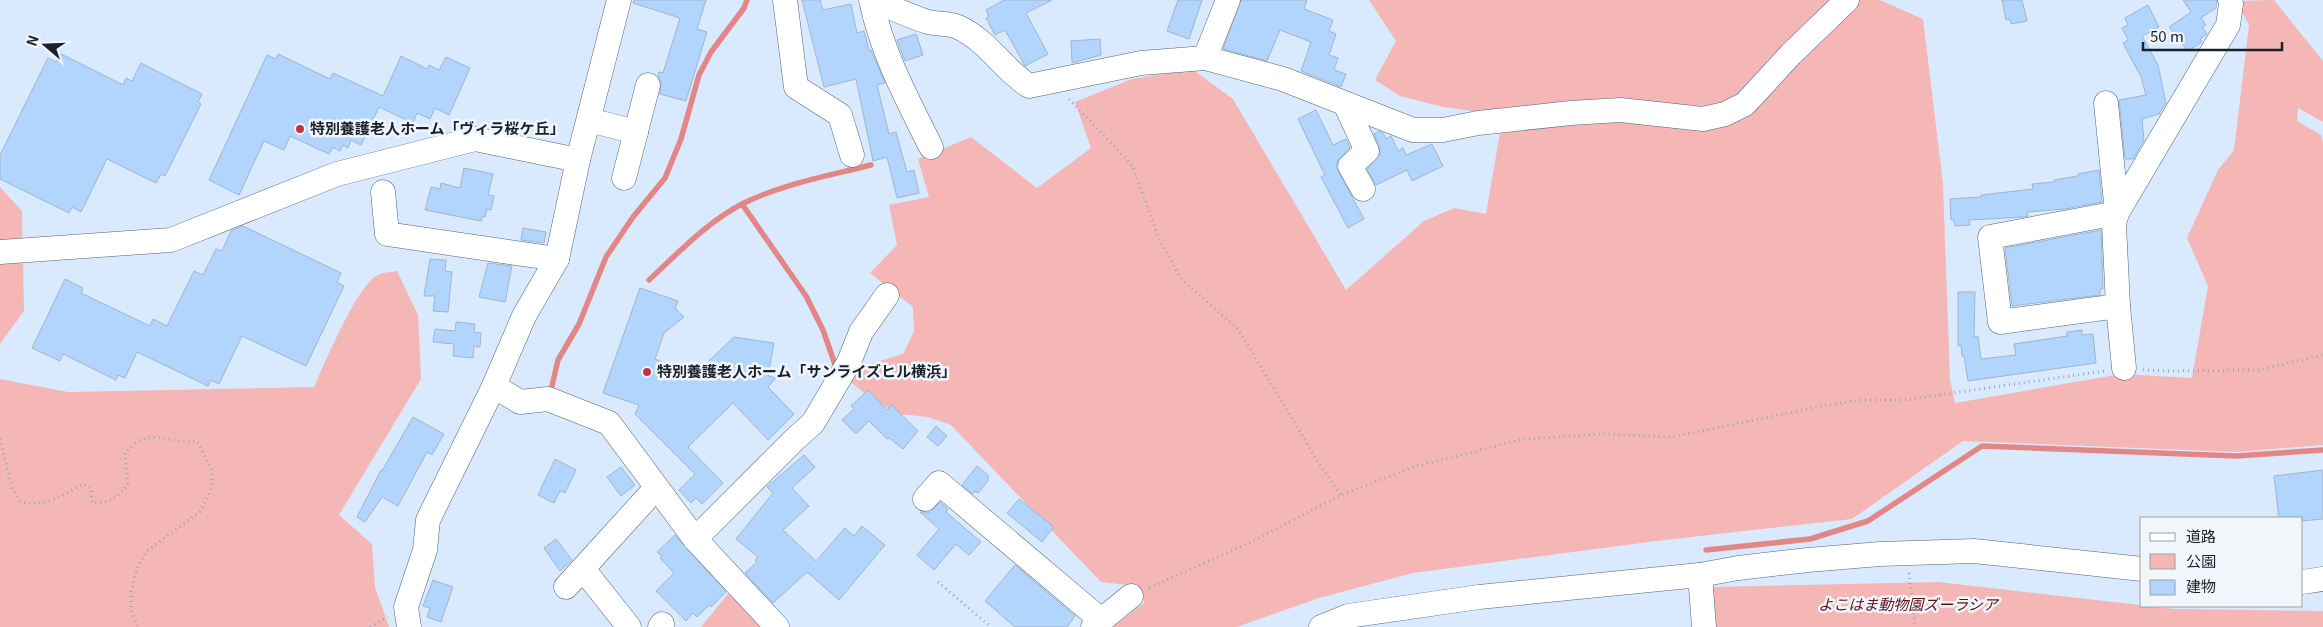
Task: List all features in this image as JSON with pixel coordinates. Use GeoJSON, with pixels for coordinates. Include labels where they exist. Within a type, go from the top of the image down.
{"type":"FeatureCollection","features":[{"type":"Feature","properties":{"kind":"street"},"geometry":{"type":"LineString","coordinates":[[408,617],[425,550],[428,520],[494,386],[524,316],[557,259],[578,160],[619,0]]}},
{"type":"Feature","properties":{"kind":"street"},"geometry":{"type":"LineString","coordinates":[[785,0],[796,87],[840,115],[852,155]]}},
{"type":"Feature","properties":{"kind":"street"},"geometry":{"type":"LineString","coordinates":[[932,147],[896,78],[877,26],[873,0],[930,22],[957,26],[1009,67],[1015,77],[1029,86],[1141,63],[1205,58],[1283,79],[1346,106],[1413,130],[1443,130],[1478,123],[1570,113],[1620,110],[1703,119],[1724,114],[1745,104],[1791,54],[1847,0]]}},
{"type":"Feature","properties":{"kind":"street"},"geometry":{"type":"LineString","coordinates":[[1205,58],[1228,0]]}},
{"type":"Feature","properties":{"kind":"street"},"geometry":{"type":"LineString","coordinates":[[2124,368],[2118,306],[2114,224],[2117,213],[2228,25],[2232,4],[2230,0]]}},
{"type":"Feature","properties":{"kind":"street"},"geometry":{"type":"LineString","coordinates":[[624,178],[648,85]]}},
{"type":"Feature","properties":{"kind":"street"},"geometry":{"type":"LineString","coordinates":[[2106,103],[2117,213]]}},
{"type":"Feature","properties":{"kind":"street"},"geometry":{"type":"LineString","coordinates":[[1346,106],[1367,151],[1350,166],[1364,190]]}},
{"type":"Feature","properties":{"kind":"street"},"geometry":{"type":"LineString","coordinates":[[589,120],[636,132]]}},
{"type":"Feature","properties":{"kind":"street"},"geometry":{"type":"LineString","coordinates":[[0,252],[171,240],[337,174],[379,176],[475,139],[578,160]]}},
{"type":"Feature","properties":{"kind":"street"},"geometry":{"type":"LineString","coordinates":[[379,176],[387,234],[557,259]]}},
{"type":"Feature","properties":{"kind":"street"},"geometry":{"type":"LineString","coordinates":[[2117,213],[1990,238],[2000,322],[2118,306]]}},
{"type":"Feature","properties":{"kind":"street"},"geometry":{"type":"LineString","coordinates":[[695,539],[813,423],[849,362],[861,332],[887,295]]}},
{"type":"Feature","properties":{"kind":"street"},"geometry":{"type":"LineString","coordinates":[[494,386],[520,402],[548,399],[609,423],[695,539],[777,627]]}},
{"type":"Feature","properties":{"kind":"street"},"geometry":{"type":"LineString","coordinates":[[925,499],[939,483],[1097,623],[1131,596]]}},
{"type":"Feature","properties":{"kind":"street"},"geometry":{"type":"LineString","coordinates":[[566,586],[656,488]]}},
{"type":"Feature","properties":{"kind":"street"},"geometry":{"type":"LineString","coordinates":[[1321,627],[1348,616],[1479,596],[1700,575],[1738,568],[1808,560],[1936,551],[2004,553],[2140,569]]}},
{"type":"Feature","properties":{"kind":"street"},"geometry":{"type":"LineString","coordinates":[[583,569],[629,627]]}},
{"type":"Feature","properties":{"kind":"street"},"geometry":{"type":"LineString","coordinates":[[1700,575],[1704,627]]}},
{"type":"Feature","properties":{"kind":"street"},"geometry":{"type":"LineString","coordinates":[[2303,582],[2323,579]]}},
{"type":"Feature","properties":{"kind":"path"},"geometry":{"type":"LineString","coordinates":[[1052,81],[1132,165],[1160,241],[1182,280],[1238,329],[1320,465],[1341,495]]}},
{"type":"Feature","properties":{"kind":"path"},"geometry":{"type":"LineString","coordinates":[[1131,596],[1251,542],[1341,495],[1413,467],[1524,439],[1602,434],[1673,437],[1826,405],[1861,400],[1905,400],[2124,368],[2170,371],[2258,370],[2323,355]]}},
{"type":"Feature","properties":{"kind":"path"},"geometry":{"type":"LineString","coordinates":[[0,439],[12,488],[20,501],[30,505],[44,504],[83,484],[92,488],[92,503],[102,503],[116,499],[128,485],[125,453],[141,440],[158,437],[186,444],[197,441],[212,472],[211,489],[200,510],[147,551],[138,566],[131,590],[130,609],[138,627]]}},
{"type":"Feature","properties":{"kind":"path"},"geometry":{"type":"LineString","coordinates":[[1909,571],[1915,627]]}},
{"type":"Feature","properties":{"kind":"path"},"geometry":{"type":"LineString","coordinates":[[938,582],[991,627]]}},
{"type":"Feature","properties":{"kind":"green space"},"geometry":{"type":"Polygon","coordinates":[[[1369,0],[1880,0],[1923,19],[1943,184],[1950,379],[1955,403],[2121,374],[2192,378],[2208,286],[2187,238],[2218,170],[2234,150],[2249,25],[2236,1],[2274,0],[2323,61],[2323,122],[2298,108],[2297,121],[2321,135],[2323,142],[2323,445],[2237,452],[1963,441],[1852,519],[1656,541],[1413,573],[1319,598],[1237,627],[1113,627],[1145,602],[1128,585],[1101,582],[951,425],[928,417],[899,414],[870,398],[851,382],[863,366],[903,354],[914,331],[913,307],[870,273],[897,245],[889,205],[929,197],[918,159],[971,137],[1037,188],[1091,148],[1075,102],[1132,79],[1192,69],[1233,99],[1346,290],[1424,221],[1454,208],[1486,214],[1503,115],[1443,107],[1400,96],[1375,80],[1396,41],[1369,0]]]}},
{"type":"Feature","properties":{"kind":"green space"},"geometry":{"type":"Polygon","coordinates":[[[0,187],[22,211],[24,311],[0,344],[0,187]]]}},
{"type":"Feature","properties":{"kind":"green space"},"geometry":{"type":"Polygon","coordinates":[[[397,271],[418,315],[421,379],[339,515],[372,544],[375,587],[389,627],[0,627],[0,379],[68,392],[314,387],[342,326],[361,293],[370,281],[378,275],[397,271]]]}},
{"type":"Feature","properties":{"kind":"green space","name":"よこはま動物園ズーラシア"},"geometry":{"type":"Polygon","coordinates":[[[1938,582],[2140,605],[2140,607],[2323,611],[2323,627],[1712,627],[1709,587],[1938,582]]]}},
{"type":"Feature","properties":{"kind":"green space"},"geometry":{"type":"Polygon","coordinates":[[[731,590],[763,627],[701,627],[731,590]]]}},
{"type":"Feature","properties":{"kind":"building"},"geometry":{"type":"Polygon","coordinates":[[[634,0],[706,0],[697,29],[707,32],[686,101],[660,94],[661,82],[658,75],[659,72],[663,73],[680,18],[633,3],[634,0]]]}},
{"type":"Feature","properties":{"kind":"building"},"geometry":{"type":"Polygon","coordinates":[[[802,0],[820,0],[823,10],[851,4],[857,33],[864,31],[869,50],[871,50],[885,83],[877,85],[889,134],[896,132],[907,172],[914,170],[919,193],[897,198],[887,157],[873,161],[856,79],[824,87],[802,0]]]}},
{"type":"Feature","properties":{"kind":"building"},"geometry":{"type":"Polygon","coordinates":[[[1004,0],[1052,0],[1026,13],[1048,54],[1025,66],[1005,30],[995,35],[986,18],[989,17],[986,10],[1004,0]]]}},
{"type":"Feature","properties":{"kind":"building"},"geometry":{"type":"Polygon","coordinates":[[[1178,0],[1202,0],[1189,39],[1167,31],[1178,0]]]}},
{"type":"Feature","properties":{"kind":"building"},"geometry":{"type":"Polygon","coordinates":[[[1241,0],[1307,0],[1304,9],[1333,20],[1329,31],[1336,34],[1329,55],[1338,58],[1334,70],[1346,74],[1341,87],[1301,71],[1311,42],[1280,30],[1267,61],[1223,49],[1241,0]]]}},
{"type":"Feature","properties":{"kind":"building"},"geometry":{"type":"Polygon","coordinates":[[[2002,0],[2022,0],[2027,21],[2011,24],[2010,19],[2006,20],[2002,0]]]}},
{"type":"Feature","properties":{"kind":"building"},"geometry":{"type":"Polygon","coordinates":[[[2183,0],[2217,0],[2216,8],[2201,18],[2206,25],[2202,27],[2207,34],[2200,39],[2202,42],[2188,51],[2169,27],[2191,12],[2183,0]]]}},
{"type":"Feature","properties":{"kind":"building"},"geometry":{"type":"Polygon","coordinates":[[[2148,5],[2159,27],[2142,36],[2158,65],[2166,103],[2159,114],[2142,119],[2144,140],[2133,159],[2125,159],[2119,100],[2146,95],[2141,77],[2123,43],[2128,40],[2122,28],[2128,25],[2125,18],[2148,5]]]}},
{"type":"Feature","properties":{"kind":"building"},"geometry":{"type":"Polygon","coordinates":[[[916,34],[923,55],[905,61],[897,40],[916,34]]]}},
{"type":"Feature","properties":{"kind":"building"},"geometry":{"type":"Polygon","coordinates":[[[1100,39],[1101,55],[1072,63],[1071,41],[1100,39]]]}},
{"type":"Feature","properties":{"kind":"building"},"geometry":{"type":"Polygon","coordinates":[[[61,54],[123,85],[126,78],[132,81],[141,63],[202,94],[198,102],[201,104],[165,176],[161,174],[156,183],[107,159],[81,212],[72,207],[69,213],[0,179],[0,155],[48,58],[56,62],[61,54]]]}},
{"type":"Feature","properties":{"kind":"building","name":"特別養護老人ホーム「ヴィラ桜ケ丘」"},"geometry":{"type":"Polygon","coordinates":[[[278,54],[330,79],[333,73],[383,96],[401,56],[427,69],[429,65],[439,70],[446,57],[470,68],[449,115],[435,108],[430,119],[417,113],[413,123],[379,107],[361,145],[351,140],[348,148],[343,145],[340,151],[333,147],[329,154],[290,136],[284,150],[264,141],[239,195],[209,180],[267,55],[276,59],[278,54]]]}},
{"type":"Feature","properties":{"kind":"building"},"geometry":{"type":"Polygon","coordinates":[[[1316,110],[1333,145],[1346,139],[1350,148],[1338,160],[1336,167],[1364,219],[1348,228],[1321,177],[1325,175],[1298,119],[1316,110]]]}},
{"type":"Feature","properties":{"kind":"building"},"geometry":{"type":"Polygon","coordinates":[[[1379,131],[1383,133],[1386,139],[1391,136],[1398,151],[1403,148],[1406,155],[1432,144],[1443,166],[1412,181],[1407,170],[1376,185],[1367,169],[1380,154],[1379,145],[1374,134],[1379,131]]]}},
{"type":"Feature","properties":{"kind":"building"},"geometry":{"type":"Polygon","coordinates":[[[464,168],[493,174],[488,195],[494,196],[491,210],[487,209],[485,217],[482,217],[481,221],[425,210],[431,187],[440,189],[441,183],[460,188],[464,168]]]}},
{"type":"Feature","properties":{"kind":"building"},"geometry":{"type":"Polygon","coordinates":[[[2099,170],[2102,202],[2065,209],[2027,212],[2028,216],[2024,217],[1969,220],[1970,225],[1955,226],[1954,220],[1951,220],[1950,199],[1981,197],[1981,195],[2033,189],[2032,184],[2054,182],[2054,180],[2099,170]]]}},
{"type":"Feature","properties":{"kind":"building"},"geometry":{"type":"Polygon","coordinates":[[[243,226],[341,273],[337,282],[344,286],[306,366],[242,336],[219,384],[211,380],[208,386],[137,352],[125,378],[118,375],[116,380],[63,354],[60,361],[32,348],[65,279],[83,288],[81,293],[150,326],[153,319],[167,326],[194,271],[203,275],[216,249],[222,251],[231,231],[243,226]]]}},
{"type":"Feature","properties":{"kind":"building"},"geometry":{"type":"Polygon","coordinates":[[[523,228],[546,232],[544,243],[521,240],[523,228]]]}},
{"type":"Feature","properties":{"kind":"building"},"geometry":{"type":"Polygon","coordinates":[[[2101,230],[2103,289],[2100,289],[2100,295],[2012,306],[2005,248],[2101,230]]]}},
{"type":"Feature","properties":{"kind":"building"},"geometry":{"type":"Polygon","coordinates":[[[430,259],[446,260],[445,271],[452,272],[448,312],[433,311],[435,296],[424,296],[430,259]]]}},
{"type":"Feature","properties":{"kind":"building"},"geometry":{"type":"Polygon","coordinates":[[[488,263],[512,266],[505,302],[479,297],[488,263]]]}},
{"type":"Feature","properties":{"kind":"building","name":"特別養護老人ホーム「サンライズヒル横浜」"},"geometry":{"type":"Polygon","coordinates":[[[640,288],[678,301],[675,308],[684,317],[664,333],[655,359],[678,368],[690,379],[734,337],[774,343],[768,376],[776,378],[768,387],[794,414],[768,440],[733,403],[688,447],[723,483],[702,504],[696,498],[691,503],[679,490],[695,474],[635,414],[639,405],[603,393],[640,288]]]}},
{"type":"Feature","properties":{"kind":"building"},"geometry":{"type":"Polygon","coordinates":[[[1958,292],[1975,292],[1974,337],[1978,336],[1981,359],[2016,355],[2014,344],[2067,336],[2067,332],[2082,330],[2082,335],[2093,334],[2096,363],[1968,381],[1961,345],[1958,346],[1958,292]]]}},
{"type":"Feature","properties":{"kind":"building"},"geometry":{"type":"Polygon","coordinates":[[[456,322],[475,324],[474,332],[481,333],[480,347],[474,346],[473,358],[453,356],[454,344],[433,342],[435,329],[455,331],[456,322]]]}},
{"type":"Feature","properties":{"kind":"building"},"geometry":{"type":"Polygon","coordinates":[[[868,390],[887,410],[892,405],[918,431],[903,449],[889,438],[887,439],[869,421],[856,434],[842,420],[854,409],[851,406],[868,390]]]}},
{"type":"Feature","properties":{"kind":"building"},"geometry":{"type":"Polygon","coordinates":[[[413,417],[444,434],[432,455],[427,452],[398,506],[382,497],[365,522],[357,517],[381,470],[413,417]]]}},
{"type":"Feature","properties":{"kind":"building"},"geometry":{"type":"Polygon","coordinates":[[[936,426],[947,436],[938,446],[927,437],[936,426]]]}},
{"type":"Feature","properties":{"kind":"building"},"geometry":{"type":"Polygon","coordinates":[[[804,455],[815,467],[792,488],[809,506],[783,530],[816,561],[845,528],[854,536],[862,526],[885,545],[839,600],[807,572],[773,603],[745,573],[757,562],[755,560],[758,557],[736,539],[773,493],[767,487],[804,455]]]}},
{"type":"Feature","properties":{"kind":"building"},"geometry":{"type":"Polygon","coordinates":[[[555,459],[576,470],[565,493],[560,491],[554,503],[538,495],[555,459]]]}},
{"type":"Feature","properties":{"kind":"building"},"geometry":{"type":"Polygon","coordinates":[[[977,466],[988,475],[988,481],[978,493],[975,491],[973,494],[962,485],[977,466]]]}},
{"type":"Feature","properties":{"kind":"building"},"geometry":{"type":"Polygon","coordinates":[[[621,467],[635,485],[621,496],[607,477],[621,467]]]}},
{"type":"Feature","properties":{"kind":"building"},"geometry":{"type":"Polygon","coordinates":[[[2323,470],[2323,519],[2303,521],[2303,517],[2279,517],[2274,476],[2323,470]]]}},
{"type":"Feature","properties":{"kind":"building"},"geometry":{"type":"Polygon","coordinates":[[[1019,499],[1054,527],[1042,542],[1007,513],[1019,499]]]}},
{"type":"Feature","properties":{"kind":"building"},"geometry":{"type":"Polygon","coordinates":[[[940,502],[948,509],[946,512],[981,542],[969,555],[956,544],[934,570],[917,555],[939,529],[920,512],[930,512],[940,502]]]}},
{"type":"Feature","properties":{"kind":"building"},"geometry":{"type":"Polygon","coordinates":[[[675,535],[726,592],[711,607],[709,605],[697,617],[693,613],[686,621],[656,591],[674,573],[657,552],[675,535]]]}},
{"type":"Feature","properties":{"kind":"building"},"geometry":{"type":"Polygon","coordinates":[[[556,539],[572,560],[560,571],[544,548],[556,539]]]}},
{"type":"Feature","properties":{"kind":"building"},"geometry":{"type":"Polygon","coordinates":[[[1015,565],[1075,616],[1067,627],[1015,627],[985,601],[1015,565]]]}},
{"type":"Feature","properties":{"kind":"building"},"geometry":{"type":"Polygon","coordinates":[[[433,580],[453,587],[441,622],[427,617],[430,608],[423,606],[433,580]]]}},
{"type":"Feature","properties":{"kind":"waterway"},"geometry":{"type":"LineString","coordinates":[[552,386],[558,360],[579,324],[606,257],[633,217],[665,178],[681,139],[699,75],[711,52],[744,8],[747,0]]}},
{"type":"Feature","properties":{"kind":"waterway"},"geometry":{"type":"LineString","coordinates":[[649,280],[706,228],[744,203],[790,186],[871,165]]}},
{"type":"Feature","properties":{"kind":"waterway"},"geometry":{"type":"LineString","coordinates":[[742,204],[806,296],[823,330],[837,370]]}},
{"type":"Feature","properties":{"kind":"waterway"},"geometry":{"type":"LineString","coordinates":[[1706,550],[1810,539],[1868,521],[1982,446],[2236,456],[2323,450]]}},
{"type":"Feature","properties":{"kind":"place","name":"特別養護老人ホーム「ヴィラ桜ケ丘」"},"geometry":{"type":"Point","coordinates":[300,129]}},
{"type":"Feature","properties":{"kind":"place","name":"特別養護老人ホーム「サンライズヒル横浜」"},"geometry":{"type":"Point","coordinates":[647,372]}}]}
